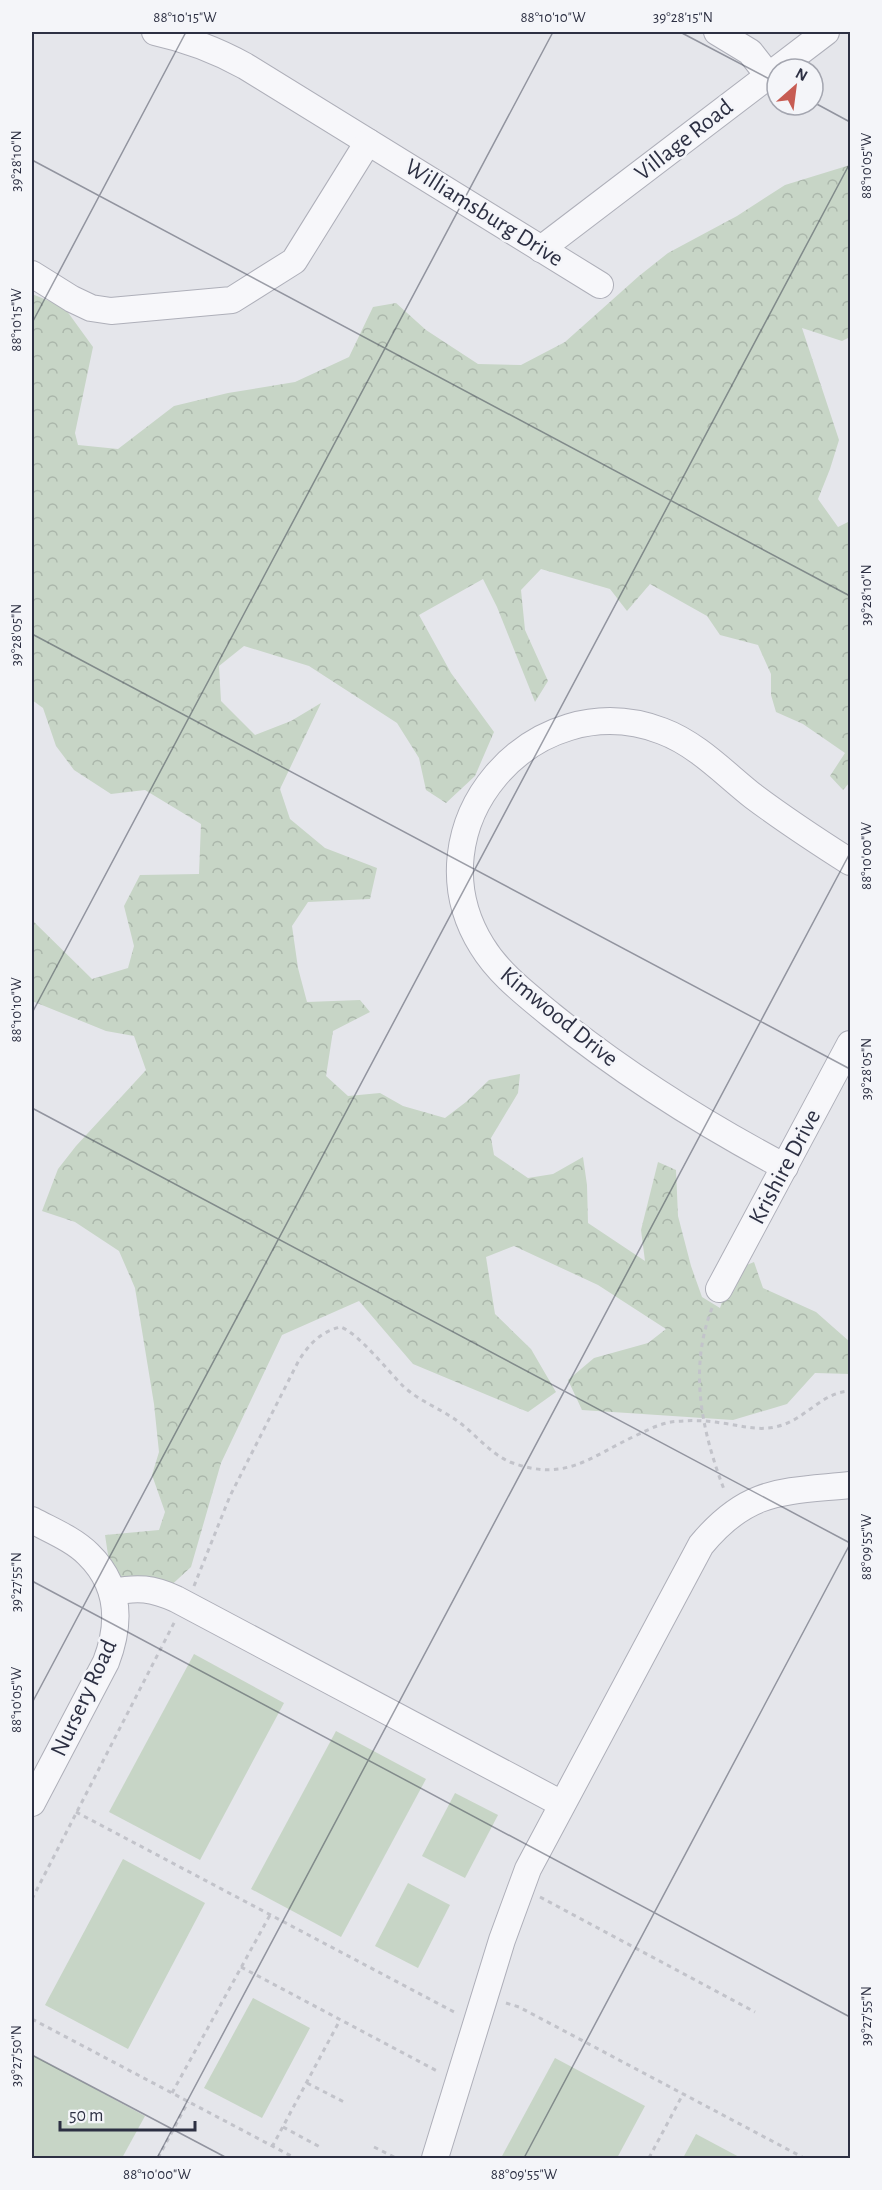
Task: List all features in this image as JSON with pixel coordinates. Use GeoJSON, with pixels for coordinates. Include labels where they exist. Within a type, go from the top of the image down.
{"type":"FeatureCollection","features":[{"type":"Feature","properties":{"kind":"street","name":"Williamsburg Drive"},"geometry":{"type":"LineString","coordinates":[[155,32],[190,40],[220,52],[600,285]]}},
{"type":"Feature","properties":{"kind":"street"},"geometry":{"type":"LineString","coordinates":[[717,32],[750,52],[765,71]]}},
{"type":"Feature","properties":{"kind":"street","name":"Village Road"},"geometry":{"type":"LineString","coordinates":[[792,57],[826,32]]}},
{"type":"Feature","properties":{"kind":"street","name":"Village Road"},"geometry":{"type":"LineString","coordinates":[[542,249],[765,77]]}},
{"type":"Feature","properties":{"kind":"street"},"geometry":{"type":"LineString","coordinates":[[32,274],[91,308],[111,311],[232,300],[294,261],[368,142]]}},
{"type":"Feature","properties":{"kind":"street","name":"Kimwood Drive"},"geometry":{"type":"LineString","coordinates":[[784,1167],[694,1116],[632,1076],[573,1033],[513,984],[495,965],[481,945],[470,922],[462,896],[460,870],[462,844],[480,795],[496,773],[513,756],[535,740],[561,729],[590,722],[616,721],[640,724],[686,742],[762,802],[850,862]]}},
{"type":"Feature","properties":{"kind":"street","name":"Krishire Drive"},"geometry":{"type":"LineString","coordinates":[[718,1289],[850,1044]]}},
{"type":"Feature","properties":{"kind":"street"},"geometry":{"type":"LineString","coordinates":[[435,2158],[518,1894],[528,1869],[701,1545],[716,1526],[745,1505],[776,1493],[850,1485]]}},
{"type":"Feature","properties":{"kind":"street","name":"Nursery Road"},"geometry":{"type":"LineString","coordinates":[[32,1520],[68,1539],[87,1553],[101,1569],[112,1592],[116,1625],[113,1643],[106,1662],[32,1803]]}},
{"type":"Feature","properties":{"kind":"street"},"geometry":{"type":"LineString","coordinates":[[112,1592],[137,1588],[160,1591],[562,1804]]}},
{"type":"Feature","properties":{"kind":"path"},"geometry":{"type":"LineString","coordinates":[[718,1289],[707,1320],[700,1357],[700,1391],[703,1421],[715,1466],[725,1492]]}},
{"type":"Feature","properties":{"kind":"path"},"geometry":{"type":"LineString","coordinates":[[32,1899],[185,1603],[230,1496],[298,1362],[312,1342],[333,1329],[341,1327],[348,1330],[406,1389],[457,1420],[498,1455],[522,1466],[560,1470],[574,1467],[623,1441],[667,1422],[703,1421],[757,1429],[773,1428],[794,1421],[830,1395],[850,1391]]}},
{"type":"Feature","properties":{"kind":"path"},"geometry":{"type":"LineString","coordinates":[[76,1812],[458,2014]]}},
{"type":"Feature","properties":{"kind":"path"},"geometry":{"type":"LineString","coordinates":[[538,1896],[755,2012]]}},
{"type":"Feature","properties":{"kind":"path"},"geometry":{"type":"LineString","coordinates":[[172,2093],[270,1915]]}},
{"type":"Feature","properties":{"kind":"path"},"geometry":{"type":"LineString","coordinates":[[241,1967],[439,2072]]}},
{"type":"Feature","properties":{"kind":"path"},"geometry":{"type":"LineString","coordinates":[[504,2002],[519,2007],[804,2158]]}},
{"type":"Feature","properties":{"kind":"path"},"geometry":{"type":"LineString","coordinates":[[32,2019],[295,2158]]}},
{"type":"Feature","properties":{"kind":"path"},"geometry":{"type":"LineString","coordinates":[[272,2146],[340,2020]]}},
{"type":"Feature","properties":{"kind":"path"},"geometry":{"type":"LineString","coordinates":[[307,2083],[344,2102],[343,2104]]}},
{"type":"Feature","properties":{"kind":"path"},"geometry":{"type":"LineString","coordinates":[[649,2158],[683,2094]]}},
{"type":"Feature","properties":{"kind":"path"},"geometry":{"type":"LineString","coordinates":[[158,2158],[188,2102]]}},
{"type":"Feature","properties":{"kind":"path"},"geometry":{"type":"LineString","coordinates":[[295,2104],[301,2107]]}},
{"type":"Feature","properties":{"kind":"path"},"geometry":{"type":"LineString","coordinates":[[283,2127],[320,2147],[321,2145]]}},
{"type":"Feature","properties":{"kind":"path"},"geometry":{"type":"LineString","coordinates":[[374,2147],[396,2158]]}},
{"type":"Feature","properties":{"kind":"green space"},"geometry":{"type":"Polygon","coordinates":[[[850,165],[850,337],[842,341],[802,328],[839,440],[818,499],[838,527],[850,521],[850,782],[843,790],[830,776],[845,753],[803,724],[776,712],[771,695],[771,674],[758,645],[720,635],[707,616],[650,584],[627,611],[610,589],[541,569],[521,590],[525,630],[548,681],[535,702],[497,607],[483,579],[419,615],[451,673],[494,732],[475,776],[446,803],[426,790],[419,758],[397,723],[309,666],[244,646],[219,666],[221,701],[255,735],[291,721],[321,703],[280,789],[290,819],[325,848],[377,868],[370,899],[308,902],[292,926],[298,968],[307,1002],[360,1000],[370,1012],[333,1031],[326,1076],[348,1096],[380,1093],[403,1106],[445,1118],[489,1080],[520,1074],[518,1093],[491,1138],[494,1155],[528,1178],[553,1174],[583,1157],[587,1185],[588,1223],[645,1261],[641,1230],[658,1162],[676,1170],[678,1216],[702,1297],[720,1308],[732,1271],[754,1262],[763,1288],[816,1312],[850,1342],[850,1374],[815,1373],[787,1404],[733,1420],[582,1410],[568,1380],[594,1358],[648,1343],[666,1329],[598,1285],[514,1246],[486,1257],[495,1314],[531,1349],[556,1392],[528,1412],[413,1364],[359,1301],[282,1335],[221,1463],[191,1567],[153,1602],[122,1595],[110,1568],[105,1535],[159,1530],[165,1512],[152,1475],[159,1452],[154,1404],[135,1288],[119,1251],[75,1222],[42,1211],[58,1169],[76,1146],[146,1070],[134,1036],[106,1031],[32,1001],[32,920],[92,979],[128,968],[134,946],[124,906],[140,875],[199,874],[201,824],[145,790],[111,794],[74,770],[56,746],[43,708],[32,700],[32,294],[64,307],[93,347],[75,433],[78,445],[118,449],[174,406],[228,393],[295,382],[349,357],[373,307],[396,303],[426,330],[478,364],[521,365],[565,342],[668,253],[737,216],[785,185],[850,165]]]}},
{"type":"Feature","properties":{"kind":"green space"},"geometry":{"type":"Polygon","coordinates":[[[194,1654],[284,1703],[200,1860],[109,1812],[194,1654]]]}},
{"type":"Feature","properties":{"kind":"green space"},"geometry":{"type":"Polygon","coordinates":[[[336,1731],[426,1779],[341,1937],[251,1889],[336,1731]]]}},
{"type":"Feature","properties":{"kind":"green space"},"geometry":{"type":"Polygon","coordinates":[[[455,1793],[498,1815],[465,1878],[422,1856],[455,1793]]]}},
{"type":"Feature","properties":{"kind":"green space"},"geometry":{"type":"Polygon","coordinates":[[[123,1859],[205,1903],[128,2049],[45,2005],[123,1859]]]}},
{"type":"Feature","properties":{"kind":"green space"},"geometry":{"type":"Polygon","coordinates":[[[408,1883],[450,1905],[418,1968],[375,1946],[408,1883]]]}},
{"type":"Feature","properties":{"kind":"green space"},"geometry":{"type":"Polygon","coordinates":[[[253,1998],[310,2028],[262,2118],[204,2088],[253,1998]]]}},
{"type":"Feature","properties":{"kind":"green space"},"geometry":{"type":"Polygon","coordinates":[[[32,2055],[145,2116],[122,2158],[32,2158],[32,2055]]]}},
{"type":"Feature","properties":{"kind":"green space"},"geometry":{"type":"Polygon","coordinates":[[[555,2058],[645,2106],[617,2158],[501,2158],[555,2058]]]}},
{"type":"Feature","properties":{"kind":"green space"},"geometry":{"type":"Polygon","coordinates":[[[696,2134],[741,2158],[683,2158],[696,2134]]]}}]}
